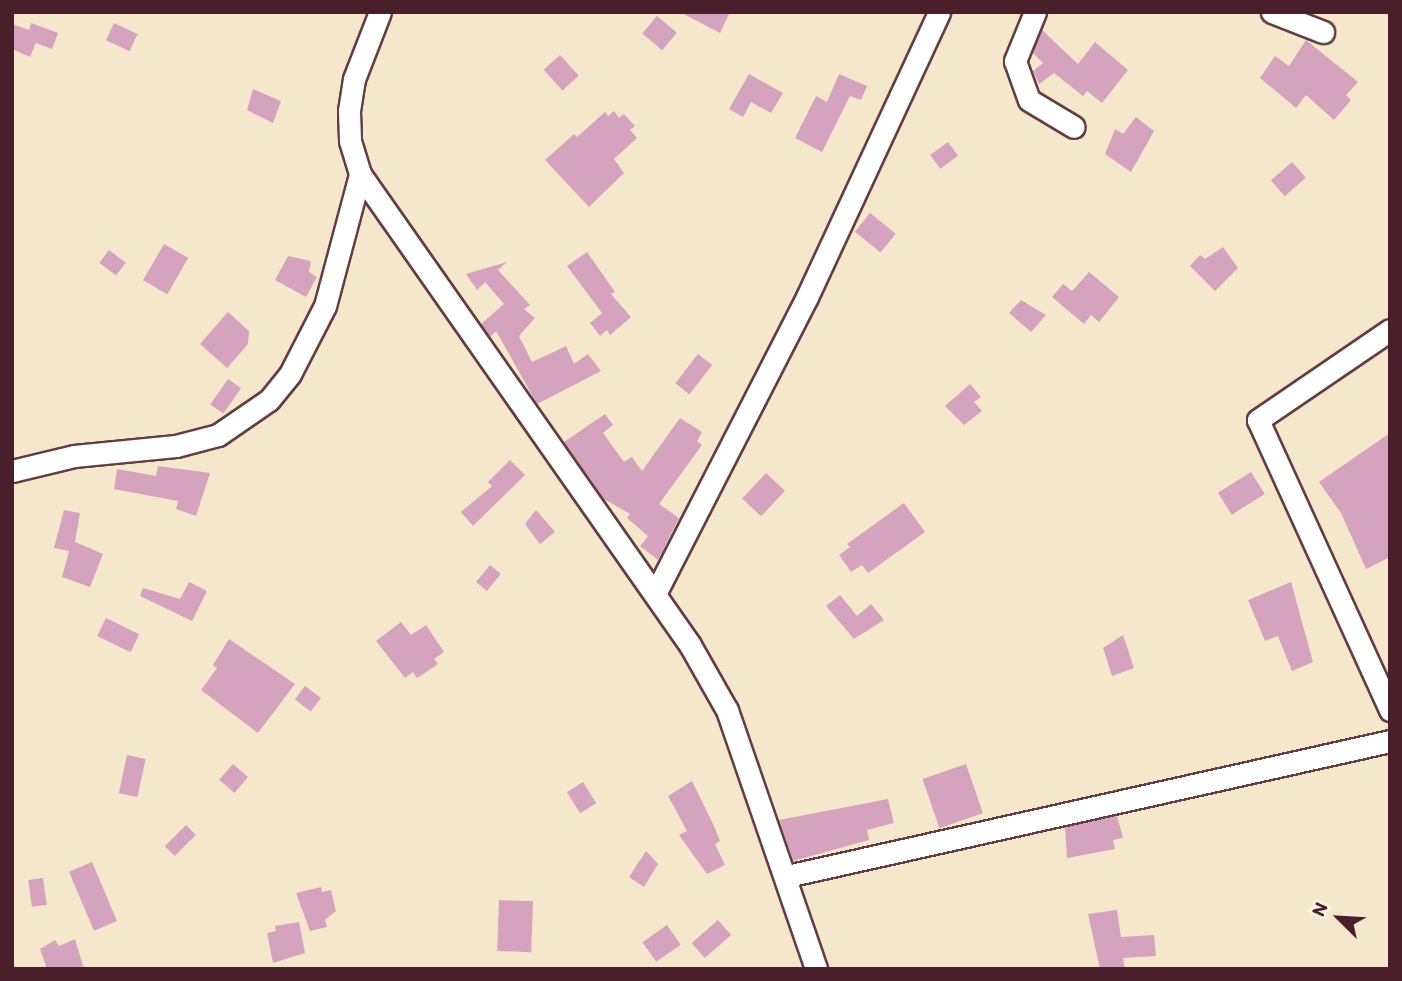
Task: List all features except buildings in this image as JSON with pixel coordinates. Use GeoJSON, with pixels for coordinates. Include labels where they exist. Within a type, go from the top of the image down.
{"type":"FeatureCollection","features":[{"type":"Feature","properties":{"kind":"street"},"geometry":{"type":"LineString","coordinates":[[380,12],[354,79],[349,111],[350,141],[360,174],[654,594],[727,710],[787,876],[816,969]]}},
{"type":"Feature","properties":{"kind":"street"},"geometry":{"type":"LineString","coordinates":[[654,594],[807,297],[939,12]]}},
{"type":"Feature","properties":{"kind":"street"},"geometry":{"type":"LineString","coordinates":[[1035,12],[1015,61],[1029,100],[1074,127]]}},
{"type":"Feature","properties":{"kind":"street"},"geometry":{"type":"LineString","coordinates":[[1272,12],[1323,32]]}},
{"type":"Feature","properties":{"kind":"street"},"geometry":{"type":"LineString","coordinates":[[12,471],[74,456],[176,446],[218,435],[269,400],[290,374],[325,306],[360,174]]}},
{"type":"Feature","properties":{"kind":"street"},"geometry":{"type":"LineString","coordinates":[[1390,330],[1258,420],[1390,710]]}},
{"type":"Feature","properties":{"kind":"street"},"geometry":{"type":"LineString","coordinates":[[787,876],[1390,741]]}}]}
